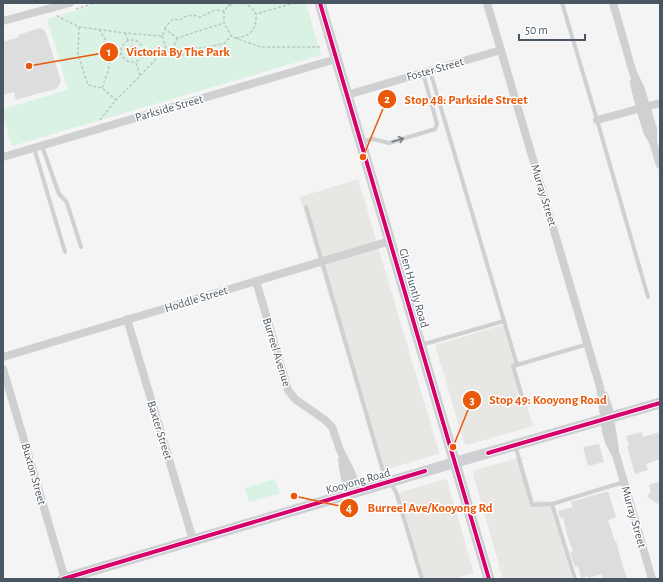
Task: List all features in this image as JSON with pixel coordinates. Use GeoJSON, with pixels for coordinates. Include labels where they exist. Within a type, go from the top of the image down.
{"type":"FeatureCollection","features":[{"type":"Feature","properties":{"kind":"street","name":"Glen Huntly Road"},"geometry":{"type":"LineString","coordinates":[[320,3],[489,579]]}},
{"type":"Feature","properties":{"kind":"street","name":"Murray Street"},"geometry":{"type":"LineString","coordinates":[[487,3],[600,387],[607,400],[609,409],[607,418],[616,455],[652,579]]}},
{"type":"Feature","properties":{"kind":"street"},"geometry":{"type":"LineString","coordinates":[[613,3],[633,73],[634,88],[653,130],[653,142],[660,165]]}},
{"type":"Feature","properties":{"kind":"street"},"geometry":{"type":"LineString","coordinates":[[3,21],[73,6]]}},
{"type":"Feature","properties":{"kind":"street","name":"Foster Street"},"geometry":{"type":"LineString","coordinates":[[347,95],[501,50]]}},
{"type":"Feature","properties":{"kind":"street","name":"Parkside Street"},"geometry":{"type":"LineString","coordinates":[[3,157],[336,59]]}},
{"type":"Feature","properties":{"kind":"street"},"geometry":{"type":"LineString","coordinates":[[597,120],[660,102]]}},
{"type":"Feature","properties":{"kind":"street","name":"Hoddle Street"},"geometry":{"type":"LineString","coordinates":[[3,356],[390,241]]}},
{"type":"Feature","properties":{"kind":"street","name":"Burreel Avenue"},"geometry":{"type":"LineString","coordinates":[[256,281],[288,390],[295,399],[329,423],[351,472],[354,493]]}},
{"type":"Feature","properties":{"kind":"street","name":"Baxter Street"},"geometry":{"type":"LineString","coordinates":[[127,320],[193,540]]}},
{"type":"Feature","properties":{"kind":"street","name":"Buxton Street"},"geometry":{"type":"LineString","coordinates":[[3,369],[64,579]]}},
{"type":"Feature","properties":{"kind":"street","name":"Kooyong Road"},"geometry":{"type":"LineString","coordinates":[[64,579],[455,462],[660,403]]}},
{"type":"Feature","properties":{"kind":"lane"},"geometry":{"type":"LineString","coordinates":[[562,3],[648,297]]}},
{"type":"Feature","properties":{"kind":"lane"},"geometry":{"type":"LineString","coordinates":[[360,142],[373,140],[389,143],[434,129],[437,124],[426,72]]}},
{"type":"Feature","properties":{"kind":"lane"},"geometry":{"type":"LineString","coordinates":[[426,72],[517,365]]}},
{"type":"Feature","properties":{"kind":"lane"},"geometry":{"type":"LineString","coordinates":[[38,146],[59,194],[66,201],[81,247]]}},
{"type":"Feature","properties":{"kind":"lane"},"geometry":{"type":"LineString","coordinates":[[38,146],[64,252]]}},
{"type":"Feature","properties":{"kind":"lane"},"geometry":{"type":"LineString","coordinates":[[306,207],[383,471],[396,492],[422,579]]}},
{"type":"Feature","properties":{"kind":"lane"},"geometry":{"type":"LineString","coordinates":[[421,345],[504,321]]}},
{"type":"Feature","properties":{"kind":"lane"},"geometry":{"type":"LineString","coordinates":[[523,400],[513,366],[588,344]]}},
{"type":"Feature","properties":{"kind":"lane"},"geometry":{"type":"LineString","coordinates":[[515,445],[532,505],[552,504],[624,482]]}},
{"type":"Feature","properties":{"kind":"lane"},"geometry":{"type":"LineString","coordinates":[[552,504],[575,579]]}},
{"type":"Feature","properties":{"kind":"path"},"geometry":{"type":"LineString","coordinates":[[73,6],[95,3]]}},
{"type":"Feature","properties":{"kind":"path"},"geometry":{"type":"LineString","coordinates":[[230,3],[224,11],[224,23],[232,37],[261,47],[320,47]]}},
{"type":"Feature","properties":{"kind":"path"},"geometry":{"type":"LineString","coordinates":[[256,14],[294,3]]}},
{"type":"Feature","properties":{"kind":"path"},"geometry":{"type":"LineString","coordinates":[[227,7],[233,4],[248,4],[253,8],[256,14],[255,26],[252,32],[246,36],[236,38]]}},
{"type":"Feature","properties":{"kind":"path"},"geometry":{"type":"LineString","coordinates":[[224,11],[215,10],[200,16],[193,15],[184,17],[180,20],[173,19],[166,26],[162,36],[166,48],[171,54],[182,55],[191,49],[225,43],[231,35]]}},
{"type":"Feature","properties":{"kind":"path"},"geometry":{"type":"LineString","coordinates":[[57,15],[79,27],[162,36]]}},
{"type":"Feature","properties":{"kind":"path"},"geometry":{"type":"LineString","coordinates":[[177,38],[224,23]]}},
{"type":"Feature","properties":{"kind":"path"},"geometry":{"type":"LineString","coordinates":[[79,27],[78,54],[88,85],[102,88],[116,100]]}},
{"type":"Feature","properties":{"kind":"path"},"geometry":{"type":"LineString","coordinates":[[99,29],[108,44],[111,58],[102,88]]}},
{"type":"Feature","properties":{"kind":"path"},"geometry":{"type":"LineString","coordinates":[[165,29],[177,38]]}},
{"type":"Feature","properties":{"kind":"path"},"geometry":{"type":"LineString","coordinates":[[126,33],[128,40]]}},
{"type":"Feature","properties":{"kind":"path"},"geometry":{"type":"LineString","coordinates":[[171,54],[177,38]]}},
{"type":"Feature","properties":{"kind":"path"},"geometry":{"type":"LineString","coordinates":[[128,40],[137,41],[143,48],[143,57],[136,63],[126,62],[121,54],[122,46],[128,40]]}},
{"type":"Feature","properties":{"kind":"path"},"geometry":{"type":"LineString","coordinates":[[98,122],[103,114],[166,48]]}},
{"type":"Feature","properties":{"kind":"path"},"geometry":{"type":"LineString","coordinates":[[111,58],[121,54]]}},
{"type":"Feature","properties":{"kind":"path"},"geometry":{"type":"LineString","coordinates":[[136,63],[140,76]]}},
{"type":"Feature","properties":{"kind":"shaded area"},"geometry":{"type":"Polygon","coordinates":[[[358,179],[439,452],[438,454],[381,471],[300,197],[358,179]]]}},
{"type":"Feature","properties":{"kind":"shaded area"},"geometry":{"type":"Polygon","coordinates":[[[503,325],[533,426],[467,445],[464,443],[435,345],[503,325]]]}},
{"type":"Feature","properties":{"kind":"shaded area"},"geometry":{"type":"Polygon","coordinates":[[[525,456],[522,461],[534,501],[550,501],[572,579],[503,579],[473,474],[475,470],[525,456]]]}},
{"type":"Feature","properties":{"kind":"shaded area"},"geometry":{"type":"Polygon","coordinates":[[[445,479],[447,480],[474,573],[454,579],[420,579],[395,494],[445,479]]]}},
{"type":"Feature","properties":{"kind":"green space"},"geometry":{"type":"Polygon","coordinates":[[[101,3],[306,3],[321,55],[12,146],[3,116],[3,109],[68,90],[47,19],[101,3]]]}},
{"type":"Feature","properties":{"kind":"green space"},"geometry":{"type":"Polygon","coordinates":[[[275,479],[280,493],[249,502],[245,488],[275,479]]]}},
{"type":"Feature","properties":{"kind":"building"},"geometry":{"type":"Polygon","coordinates":[[[39,28],[43,29],[46,33],[61,81],[59,86],[56,89],[16,100],[14,92],[3,95],[3,42],[39,28]]]}},
{"type":"Feature","properties":{"kind":"building"},"geometry":{"type":"Polygon","coordinates":[[[134,45],[138,48],[138,54],[133,57],[129,55],[127,50],[129,46],[134,45]]]}},
{"type":"Feature","properties":{"kind":"building"},"geometry":{"type":"Polygon","coordinates":[[[642,432],[643,437],[660,432],[660,459],[646,464],[648,470],[635,474],[627,446],[629,446],[626,436],[642,432]]]}},
{"type":"Feature","properties":{"kind":"building"},"geometry":{"type":"Polygon","coordinates":[[[599,444],[604,462],[588,466],[583,447],[599,444]]]}},
{"type":"Feature","properties":{"kind":"building"},"geometry":{"type":"Polygon","coordinates":[[[660,481],[660,505],[647,497],[651,491],[649,485],[660,481]]]}},
{"type":"Feature","properties":{"kind":"building"},"geometry":{"type":"Polygon","coordinates":[[[608,491],[616,517],[608,520],[619,550],[627,579],[603,579],[602,574],[588,578],[588,576],[581,578],[578,566],[575,567],[570,552],[573,551],[567,535],[563,517],[560,518],[558,511],[573,507],[571,502],[608,491]]]}},
{"type":"Feature","properties":{"kind":"tram line"},"geometry":{"type":"LineString","coordinates":[[322,3],[492,579]]}},
{"type":"Feature","properties":{"kind":"cycle path"},"geometry":{"type":"LineString","coordinates":[[320,3],[489,579]]}},
{"type":"Feature","properties":{"kind":"cycle path"},"geometry":{"type":"LineString","coordinates":[[488,453],[660,403]]}},
{"type":"Feature","properties":{"kind":"cycle path"},"geometry":{"type":"LineString","coordinates":[[63,579],[425,471]]}},
{"type":"Feature","properties":{"kind":"place","name":"Victoria By The Park"},"geometry":{"type":"Point","coordinates":[29,66]}},
{"type":"Feature","properties":{"kind":"place","name":"Stop 48: Parkside Street"},"geometry":{"type":"Point","coordinates":[363,157]}},
{"type":"Feature","properties":{"kind":"place","name":"Stop 49: Kooyong Road"},"geometry":{"type":"Point","coordinates":[453,447]}},
{"type":"Feature","properties":{"kind":"place","name":"Burreel Ave/Kooyong Rd"},"geometry":{"type":"Point","coordinates":[294,496]}}]}
